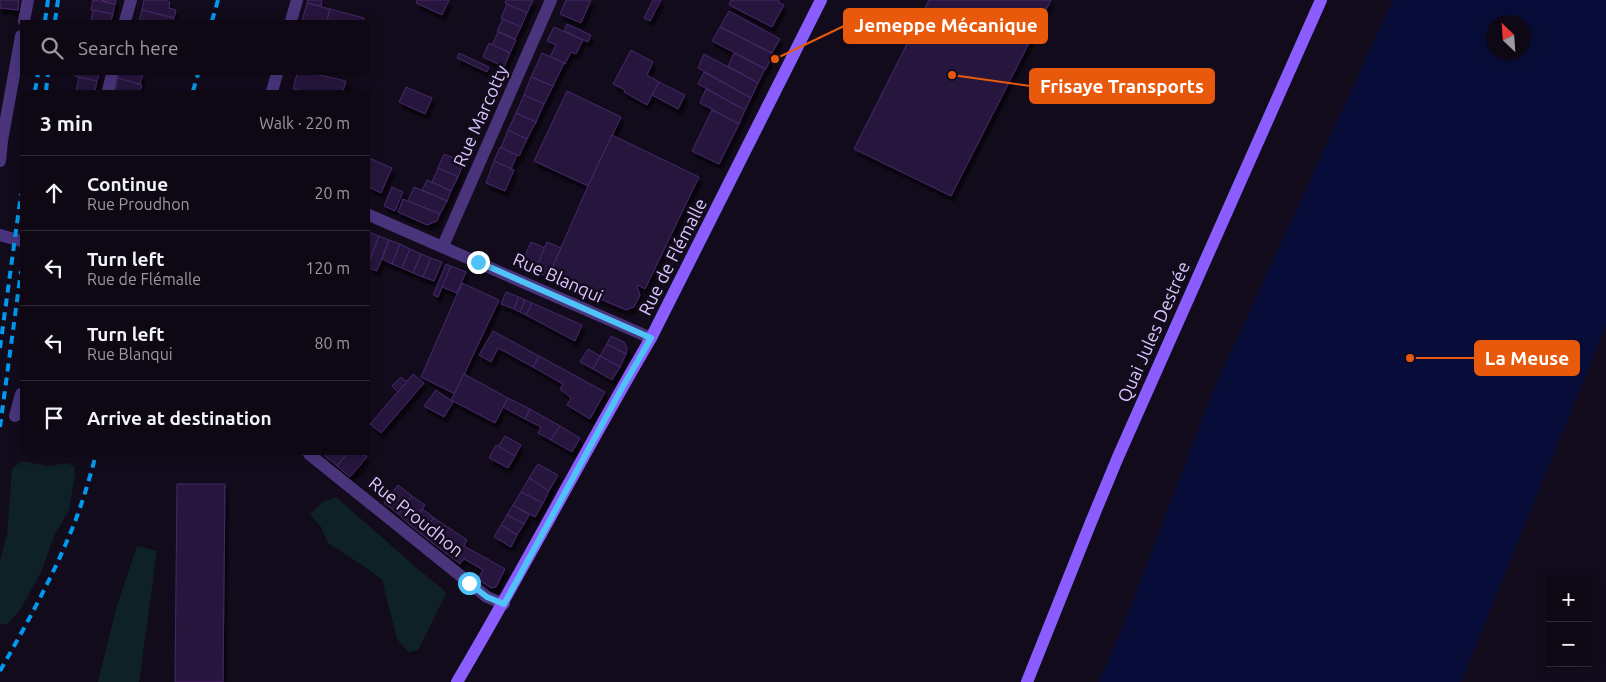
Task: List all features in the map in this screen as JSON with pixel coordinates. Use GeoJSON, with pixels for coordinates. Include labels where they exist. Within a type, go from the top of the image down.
{"type":"FeatureCollection","features":[{"type":"Feature","properties":{"kind":"street"},"geometry":{"type":"LineString","coordinates":[[24,20],[28,0]]}},
{"type":"Feature","properties":{"kind":"street"},"geometry":{"type":"LineString","coordinates":[[125,20],[131,0]]}},
{"type":"Feature","properties":{"kind":"street"},"geometry":{"type":"LineString","coordinates":[[291,20],[297,0]]}},
{"type":"Feature","properties":{"kind":"street","name":"Rue Marcotty"},"geometry":{"type":"LineString","coordinates":[[443,246],[551,0]]}},
{"type":"Feature","properties":{"kind":"street","name":"Rue de Flémalle"},"geometry":{"type":"LineString","coordinates":[[457,682],[504,604],[651,338],[822,0]]}},
{"type":"Feature","properties":{"kind":"street","name":"Quai Jules Destrée"},"geometry":{"type":"LineString","coordinates":[[1027,682],[1110,476],[1321,0]]}},
{"type":"Feature","properties":{"kind":"street"},"geometry":{"type":"LineString","coordinates":[[0,161],[20,42]]}},
{"type":"Feature","properties":{"kind":"street"},"geometry":{"type":"LineString","coordinates":[[108,90],[112,75]]}},
{"type":"Feature","properties":{"kind":"street"},"geometry":{"type":"LineString","coordinates":[[272,90],[276,75]]}},
{"type":"Feature","properties":{"kind":"street","name":"Rue Blanqui"},"geometry":{"type":"LineString","coordinates":[[370,215],[651,338]]}},
{"type":"Feature","properties":{"kind":"street"},"geometry":{"type":"LineString","coordinates":[[0,236],[20,241]]}},
{"type":"Feature","properties":{"kind":"street"},"geometry":{"type":"LineString","coordinates":[[15,416],[20,398]]}},
{"type":"Feature","properties":{"kind":"street","name":"Rue Proudhon"},"geometry":{"type":"LineString","coordinates":[[310,455],[487,597],[504,604]]}},
{"type":"Feature","properties":{"kind":"green space"},"geometry":{"type":"Polygon","coordinates":[[[21,461],[48,466],[68,463],[74,467],[75,474],[69,510],[54,536],[41,572],[20,610],[7,624],[0,624],[0,561],[7,535],[12,469],[21,461]]]}},
{"type":"Feature","properties":{"kind":"green space"},"geometry":{"type":"Polygon","coordinates":[[[336,497],[444,590],[446,595],[418,650],[408,652],[397,639],[382,580],[328,543],[321,527],[310,514],[323,502],[336,497]]]}},
{"type":"Feature","properties":{"kind":"green space"},"geometry":{"type":"Polygon","coordinates":[[[137,546],[157,551],[139,682],[98,682],[116,609],[137,546]]]}},
{"type":"Feature","properties":{"kind":"shaded area"},"geometry":{"type":"Polygon","coordinates":[[[1393,0],[1606,0],[1606,325],[1461,682],[1099,682],[1126,619],[1213,391],[1393,0]]]}},
{"type":"Feature","properties":{"kind":"building"},"geometry":{"type":"Polygon","coordinates":[[[0,0],[19,0],[18,10],[0,8],[0,0]]]}},
{"type":"Feature","properties":{"kind":"building"},"geometry":{"type":"Polygon","coordinates":[[[93,0],[115,4],[113,14],[91,10],[93,0]]]}},
{"type":"Feature","properties":{"kind":"building"},"geometry":{"type":"Polygon","coordinates":[[[101,0],[116,0],[115,4],[101,0]]]}},
{"type":"Feature","properties":{"kind":"building"},"geometry":{"type":"Polygon","coordinates":[[[144,0],[166,0],[170,2],[169,8],[176,10],[174,18],[142,10],[144,0]]]}},
{"type":"Feature","properties":{"kind":"building"},"geometry":{"type":"Polygon","coordinates":[[[308,0],[322,0],[321,6],[307,3],[308,0]]]}},
{"type":"Feature","properties":{"kind":"building"},"geometry":{"type":"Polygon","coordinates":[[[417,0],[449,0],[442,15],[416,3],[417,0]]]}},
{"type":"Feature","properties":{"kind":"building"},"geometry":{"type":"Polygon","coordinates":[[[506,0],[533,0],[527,13],[505,3],[506,0]]]}},
{"type":"Feature","properties":{"kind":"building"},"geometry":{"type":"Polygon","coordinates":[[[566,0],[591,0],[581,23],[560,14],[566,0]]]}},
{"type":"Feature","properties":{"kind":"building"},"geometry":{"type":"Polygon","coordinates":[[[653,0],[661,0],[650,21],[644,18],[653,0]]]}},
{"type":"Feature","properties":{"kind":"building"},"geometry":{"type":"Polygon","coordinates":[[[731,0],[779,0],[778,2],[784,5],[772,27],[729,5],[731,0]]]}},
{"type":"Feature","properties":{"kind":"building"},"geometry":{"type":"Polygon","coordinates":[[[929,0],[1051,0],[951,196],[854,149],[929,0]]]}},
{"type":"Feature","properties":{"kind":"building"},"geometry":{"type":"Polygon","coordinates":[[[307,3],[330,9],[327,20],[302,20],[307,3]]]}},
{"type":"Feature","properties":{"kind":"building"},"geometry":{"type":"Polygon","coordinates":[[[507,4],[527,13],[521,27],[501,18],[507,4]]]}},
{"type":"Feature","properties":{"kind":"building"},"geometry":{"type":"Polygon","coordinates":[[[330,9],[364,18],[363,20],[327,20],[330,9]]]}},
{"type":"Feature","properties":{"kind":"building"},"geometry":{"type":"Polygon","coordinates":[[[93,10],[113,14],[111,20],[91,20],[93,10]]]}},
{"type":"Feature","properties":{"kind":"building"},"geometry":{"type":"Polygon","coordinates":[[[142,10],[174,18],[173,20],[139,20],[142,10]]]}},
{"type":"Feature","properties":{"kind":"building"},"geometry":{"type":"Polygon","coordinates":[[[729,11],[780,39],[772,53],[720,27],[729,11]]]}},
{"type":"Feature","properties":{"kind":"building"},"geometry":{"type":"Polygon","coordinates":[[[503,19],[521,27],[515,39],[497,31],[503,19]]]}},
{"type":"Feature","properties":{"kind":"building"},"geometry":{"type":"Polygon","coordinates":[[[567,24],[591,35],[588,42],[564,31],[567,24]]]}},
{"type":"Feature","properties":{"kind":"building"},"geometry":{"type":"Polygon","coordinates":[[[554,27],[583,40],[576,54],[571,52],[565,64],[550,57],[556,45],[547,41],[554,27]]]}},
{"type":"Feature","properties":{"kind":"building"},"geometry":{"type":"Polygon","coordinates":[[[720,27],[773,54],[766,69],[712,41],[720,27]]]}},
{"type":"Feature","properties":{"kind":"building"},"geometry":{"type":"Polygon","coordinates":[[[498,32],[516,40],[510,53],[492,45],[498,32]]]}},
{"type":"Feature","properties":{"kind":"building"},"geometry":{"type":"Polygon","coordinates":[[[489,43],[510,53],[504,67],[483,57],[489,43]]]}},
{"type":"Feature","properties":{"kind":"building"},"geometry":{"type":"Polygon","coordinates":[[[631,50],[653,62],[647,75],[659,82],[647,105],[613,84],[631,50]]]}},
{"type":"Feature","properties":{"kind":"building"},"geometry":{"type":"Polygon","coordinates":[[[459,53],[489,67],[487,72],[457,58],[459,53]]]}},
{"type":"Feature","properties":{"kind":"building"},"geometry":{"type":"Polygon","coordinates":[[[542,53],[564,63],[553,86],[531,77],[542,53]]]}},
{"type":"Feature","properties":{"kind":"building"},"geometry":{"type":"Polygon","coordinates":[[[734,53],[765,69],[758,83],[728,66],[734,53]]]}},
{"type":"Feature","properties":{"kind":"building"},"geometry":{"type":"Polygon","coordinates":[[[704,54],[758,83],[751,98],[698,68],[704,54]]]}},
{"type":"Feature","properties":{"kind":"building"},"geometry":{"type":"Polygon","coordinates":[[[704,72],[751,98],[745,110],[698,84],[704,72]]]}},
{"type":"Feature","properties":{"kind":"building"},"geometry":{"type":"Polygon","coordinates":[[[75,75],[99,75],[97,81],[75,75]]]}},
{"type":"Feature","properties":{"kind":"building"},"geometry":{"type":"Polygon","coordinates":[[[119,75],[143,75],[140,84],[118,78],[119,75]]]}},
{"type":"Feature","properties":{"kind":"building"},"geometry":{"type":"Polygon","coordinates":[[[297,75],[319,75],[346,81],[343,90],[293,89],[297,75]]]}},
{"type":"Feature","properties":{"kind":"building"},"geometry":{"type":"Polygon","coordinates":[[[79,77],[97,81],[95,90],[76,90],[79,77]]]}},
{"type":"Feature","properties":{"kind":"building"},"geometry":{"type":"Polygon","coordinates":[[[531,77],[553,86],[544,104],[524,95],[531,77]]]}},
{"type":"Feature","properties":{"kind":"building"},"geometry":{"type":"Polygon","coordinates":[[[118,78],[142,85],[140,90],[115,90],[118,78]]]}},
{"type":"Feature","properties":{"kind":"building"},"geometry":{"type":"Polygon","coordinates":[[[659,82],[685,95],[678,109],[652,95],[659,82]]]}},
{"type":"Feature","properties":{"kind":"building"},"geometry":{"type":"Polygon","coordinates":[[[406,87],[432,98],[425,114],[399,102],[406,87]]]}},
{"type":"Feature","properties":{"kind":"building"},"geometry":{"type":"Polygon","coordinates":[[[706,89],[745,110],[739,124],[700,103],[706,89]]]}},
{"type":"Feature","properties":{"kind":"building"},"geometry":{"type":"Polygon","coordinates":[[[567,91],[621,117],[588,186],[534,161],[567,91]]]}},
{"type":"Feature","properties":{"kind":"building"},"geometry":{"type":"Polygon","coordinates":[[[524,95],[544,104],[536,122],[516,113],[524,95]]]}},
{"type":"Feature","properties":{"kind":"building"},"geometry":{"type":"Polygon","coordinates":[[[712,110],[739,124],[719,164],[692,151],[712,110]]]}},
{"type":"Feature","properties":{"kind":"building"},"geometry":{"type":"Polygon","coordinates":[[[516,113],[536,122],[527,139],[508,130],[516,113]]]}},
{"type":"Feature","properties":{"kind":"building"},"geometry":{"type":"Polygon","coordinates":[[[508,130],[527,139],[519,156],[501,148],[508,130]]]}},
{"type":"Feature","properties":{"kind":"building"},"geometry":{"type":"Polygon","coordinates":[[[612,135],[699,177],[645,289],[637,286],[640,295],[634,307],[626,310],[548,277],[612,135]]]}},
{"type":"Feature","properties":{"kind":"building"},"geometry":{"type":"Polygon","coordinates":[[[500,147],[517,155],[511,169],[494,161],[500,147]]]}},
{"type":"Feature","properties":{"kind":"building"},"geometry":{"type":"Polygon","coordinates":[[[444,154],[464,162],[458,177],[438,168],[444,154]]]}},
{"type":"Feature","properties":{"kind":"building"},"geometry":{"type":"Polygon","coordinates":[[[370,158],[392,168],[381,193],[370,188],[370,158]]]}},
{"type":"Feature","properties":{"kind":"building"},"geometry":{"type":"Polygon","coordinates":[[[494,161],[514,170],[505,191],[486,183],[494,161]]]}},
{"type":"Feature","properties":{"kind":"building"},"geometry":{"type":"Polygon","coordinates":[[[438,168],[458,177],[451,191],[432,182],[438,168]]]}},
{"type":"Feature","properties":{"kind":"building"},"geometry":{"type":"Polygon","coordinates":[[[427,180],[451,191],[447,201],[422,190],[427,180]]]}},
{"type":"Feature","properties":{"kind":"building"},"geometry":{"type":"Polygon","coordinates":[[[392,187],[403,192],[395,211],[384,206],[392,187]]]}},
{"type":"Feature","properties":{"kind":"building"},"geometry":{"type":"Polygon","coordinates":[[[414,187],[447,201],[440,214],[408,201],[414,187]]]}},
{"type":"Feature","properties":{"kind":"building"},"geometry":{"type":"Polygon","coordinates":[[[403,199],[440,214],[437,221],[427,225],[398,212],[403,199]]]}},
{"type":"Feature","properties":{"kind":"building"},"geometry":{"type":"Polygon","coordinates":[[[370,232],[379,236],[370,256],[370,232]]]}},
{"type":"Feature","properties":{"kind":"building"},"geometry":{"type":"Polygon","coordinates":[[[379,236],[389,240],[377,271],[370,268],[370,259],[379,236]]]}},
{"type":"Feature","properties":{"kind":"building"},"geometry":{"type":"Polygon","coordinates":[[[389,240],[400,244],[392,264],[382,259],[389,240]]]}},
{"type":"Feature","properties":{"kind":"building"},"geometry":{"type":"Polygon","coordinates":[[[531,242],[545,248],[535,271],[521,265],[531,242]]]}},
{"type":"Feature","properties":{"kind":"building"},"geometry":{"type":"Polygon","coordinates":[[[547,242],[561,248],[548,277],[535,271],[547,242]]]}},
{"type":"Feature","properties":{"kind":"building"},"geometry":{"type":"Polygon","coordinates":[[[400,244],[410,249],[402,268],[392,264],[400,244]]]}},
{"type":"Feature","properties":{"kind":"building"},"geometry":{"type":"Polygon","coordinates":[[[410,249],[421,254],[413,273],[402,268],[410,249]]]}},
{"type":"Feature","properties":{"kind":"building"},"geometry":{"type":"Polygon","coordinates":[[[421,254],[431,258],[423,277],[413,273],[421,254]]]}},
{"type":"Feature","properties":{"kind":"building"},"geometry":{"type":"Polygon","coordinates":[[[431,258],[442,262],[434,281],[423,277],[431,258]]]}},
{"type":"Feature","properties":{"kind":"building"},"geometry":{"type":"Polygon","coordinates":[[[446,264],[451,266],[438,297],[433,295],[446,264]]]}},
{"type":"Feature","properties":{"kind":"building"},"geometry":{"type":"Polygon","coordinates":[[[451,266],[466,272],[457,293],[442,287],[451,266]]]}},
{"type":"Feature","properties":{"kind":"building"},"geometry":{"type":"Polygon","coordinates":[[[462,283],[499,300],[455,394],[421,377],[462,283]]]}},
{"type":"Feature","properties":{"kind":"building"},"geometry":{"type":"Polygon","coordinates":[[[506,292],[519,297],[514,309],[501,304],[506,292]]]}},
{"type":"Feature","properties":{"kind":"building"},"geometry":{"type":"Polygon","coordinates":[[[519,297],[525,300],[520,312],[514,309],[519,297]]]}},
{"type":"Feature","properties":{"kind":"building"},"geometry":{"type":"Polygon","coordinates":[[[525,300],[532,303],[526,315],[520,312],[525,300]]]}},
{"type":"Feature","properties":{"kind":"building"},"geometry":{"type":"Polygon","coordinates":[[[532,303],[582,325],[575,341],[526,315],[532,303]]]}},
{"type":"Feature","properties":{"kind":"building"},"geometry":{"type":"Polygon","coordinates":[[[493,331],[539,356],[533,367],[498,348],[491,362],[479,355],[493,331]]]}},
{"type":"Feature","properties":{"kind":"building"},"geometry":{"type":"Polygon","coordinates":[[[611,336],[624,342],[627,349],[626,354],[607,344],[611,336]]]}},
{"type":"Feature","properties":{"kind":"building"},"geometry":{"type":"Polygon","coordinates":[[[607,344],[626,354],[620,367],[600,356],[607,344]]]}},
{"type":"Feature","properties":{"kind":"building"},"geometry":{"type":"Polygon","coordinates":[[[588,349],[600,356],[593,369],[580,362],[588,349]]]}},
{"type":"Feature","properties":{"kind":"building"},"geometry":{"type":"Polygon","coordinates":[[[539,356],[605,392],[590,419],[567,405],[571,398],[560,389],[563,384],[533,367],[539,356]]]}},
{"type":"Feature","properties":{"kind":"building"},"geometry":{"type":"Polygon","coordinates":[[[600,356],[620,367],[612,380],[593,369],[600,356]]]}},
{"type":"Feature","properties":{"kind":"building"},"geometry":{"type":"Polygon","coordinates":[[[413,374],[424,383],[381,433],[370,424],[413,374]]]}},
{"type":"Feature","properties":{"kind":"building"},"geometry":{"type":"Polygon","coordinates":[[[464,374],[508,398],[495,423],[451,400],[464,374]]]}},
{"type":"Feature","properties":{"kind":"building"},"geometry":{"type":"Polygon","coordinates":[[[401,377],[407,382],[398,392],[392,386],[401,377]]]}},
{"type":"Feature","properties":{"kind":"building"},"geometry":{"type":"Polygon","coordinates":[[[436,390],[453,402],[444,417],[424,406],[436,390]]]}},
{"type":"Feature","properties":{"kind":"building"},"geometry":{"type":"Polygon","coordinates":[[[508,398],[530,409],[525,419],[503,407],[508,398]]]}},
{"type":"Feature","properties":{"kind":"building"},"geometry":{"type":"Polygon","coordinates":[[[530,409],[560,426],[551,440],[538,433],[541,427],[525,419],[530,409]]]}},
{"type":"Feature","properties":{"kind":"building"},"geometry":{"type":"Polygon","coordinates":[[[560,426],[580,438],[572,452],[551,440],[560,426]]]}},
{"type":"Feature","properties":{"kind":"building"},"geometry":{"type":"Polygon","coordinates":[[[505,436],[521,445],[515,456],[498,447],[505,436]]]}},
{"type":"Feature","properties":{"kind":"building"},"geometry":{"type":"Polygon","coordinates":[[[496,445],[515,456],[508,468],[489,458],[496,445]]]}},
{"type":"Feature","properties":{"kind":"building"},"geometry":{"type":"Polygon","coordinates":[[[326,455],[346,455],[337,466],[326,455]]]}},
{"type":"Feature","properties":{"kind":"building"},"geometry":{"type":"Polygon","coordinates":[[[346,455],[364,455],[367,457],[350,477],[337,466],[346,455]]]}},
{"type":"Feature","properties":{"kind":"building"},"geometry":{"type":"Polygon","coordinates":[[[538,464],[558,475],[549,491],[529,478],[538,464]]]}},
{"type":"Feature","properties":{"kind":"building"},"geometry":{"type":"Polygon","coordinates":[[[529,478],[549,491],[543,503],[521,492],[529,478]]]}},
{"type":"Feature","properties":{"kind":"building"},"geometry":{"type":"Polygon","coordinates":[[[177,484],[225,484],[223,682],[175,682],[177,484]]]}},
{"type":"Feature","properties":{"kind":"building"},"geometry":{"type":"Polygon","coordinates":[[[398,485],[412,496],[398,514],[384,503],[398,485]]]}},
{"type":"Feature","properties":{"kind":"building"},"geometry":{"type":"Polygon","coordinates":[[[521,492],[543,503],[535,517],[513,505],[521,492]]]}},
{"type":"Feature","properties":{"kind":"building"},"geometry":{"type":"Polygon","coordinates":[[[412,496],[425,505],[410,525],[398,514],[412,496]]]}},
{"type":"Feature","properties":{"kind":"building"},"geometry":{"type":"Polygon","coordinates":[[[513,505],[529,515],[524,524],[507,515],[513,505]]]}},
{"type":"Feature","properties":{"kind":"building"},"geometry":{"type":"Polygon","coordinates":[[[423,509],[434,518],[421,534],[410,525],[423,509]]]}},
{"type":"Feature","properties":{"kind":"building"},"geometry":{"type":"Polygon","coordinates":[[[507,515],[524,524],[517,535],[501,525],[507,515]]]}},
{"type":"Feature","properties":{"kind":"building"},"geometry":{"type":"Polygon","coordinates":[[[434,518],[467,540],[464,546],[505,569],[496,587],[491,588],[478,579],[483,570],[464,559],[460,564],[421,534],[434,518]]]}},
{"type":"Feature","properties":{"kind":"building"},"geometry":{"type":"Polygon","coordinates":[[[501,525],[517,535],[511,547],[494,537],[501,525]]]}},
{"type":"Feature","properties":{"kind":"railway"},"geometry":{"type":"LineString","coordinates":[[45,20],[48,0]]}},
{"type":"Feature","properties":{"kind":"railway"},"geometry":{"type":"LineString","coordinates":[[55,20],[58,0]]}},
{"type":"Feature","properties":{"kind":"railway"},"geometry":{"type":"LineString","coordinates":[[212,20],[218,0]]}},
{"type":"Feature","properties":{"kind":"railway"},"geometry":{"type":"LineString","coordinates":[[35,90],[38,75]]}},
{"type":"Feature","properties":{"kind":"railway"},"geometry":{"type":"LineString","coordinates":[[46,90],[48,75]]}},
{"type":"Feature","properties":{"kind":"railway"},"geometry":{"type":"LineString","coordinates":[[193,90],[198,75]]}},
{"type":"Feature","properties":{"kind":"railway"},"geometry":{"type":"LineString","coordinates":[[0,348],[20,201]]}},
{"type":"Feature","properties":{"kind":"railway"},"geometry":{"type":"LineString","coordinates":[[0,427],[20,278]]}},
{"type":"Feature","properties":{"kind":"railway"},"geometry":{"type":"LineString","coordinates":[[0,671],[37,604],[62,552],[88,484],[96,455]]}},
{"type":"Feature","properties":{"kind":"place","name":"Jemeppe Mécanique"},"geometry":{"type":"Point","coordinates":[775,59]}},
{"type":"Feature","properties":{"kind":"place","name":"Frisaye Transports"},"geometry":{"type":"Point","coordinates":[952,75]}},
{"type":"Feature","properties":{"kind":"place","name":"La Meuse"},"geometry":{"type":"Point","coordinates":[1410,358]}},
{"type":"Feature","properties":{"kind":"route"},"geometry":{"type":"LineString","coordinates":[[469,583],[487,597],[504,604],[651,338],[478,262]]}}]}
